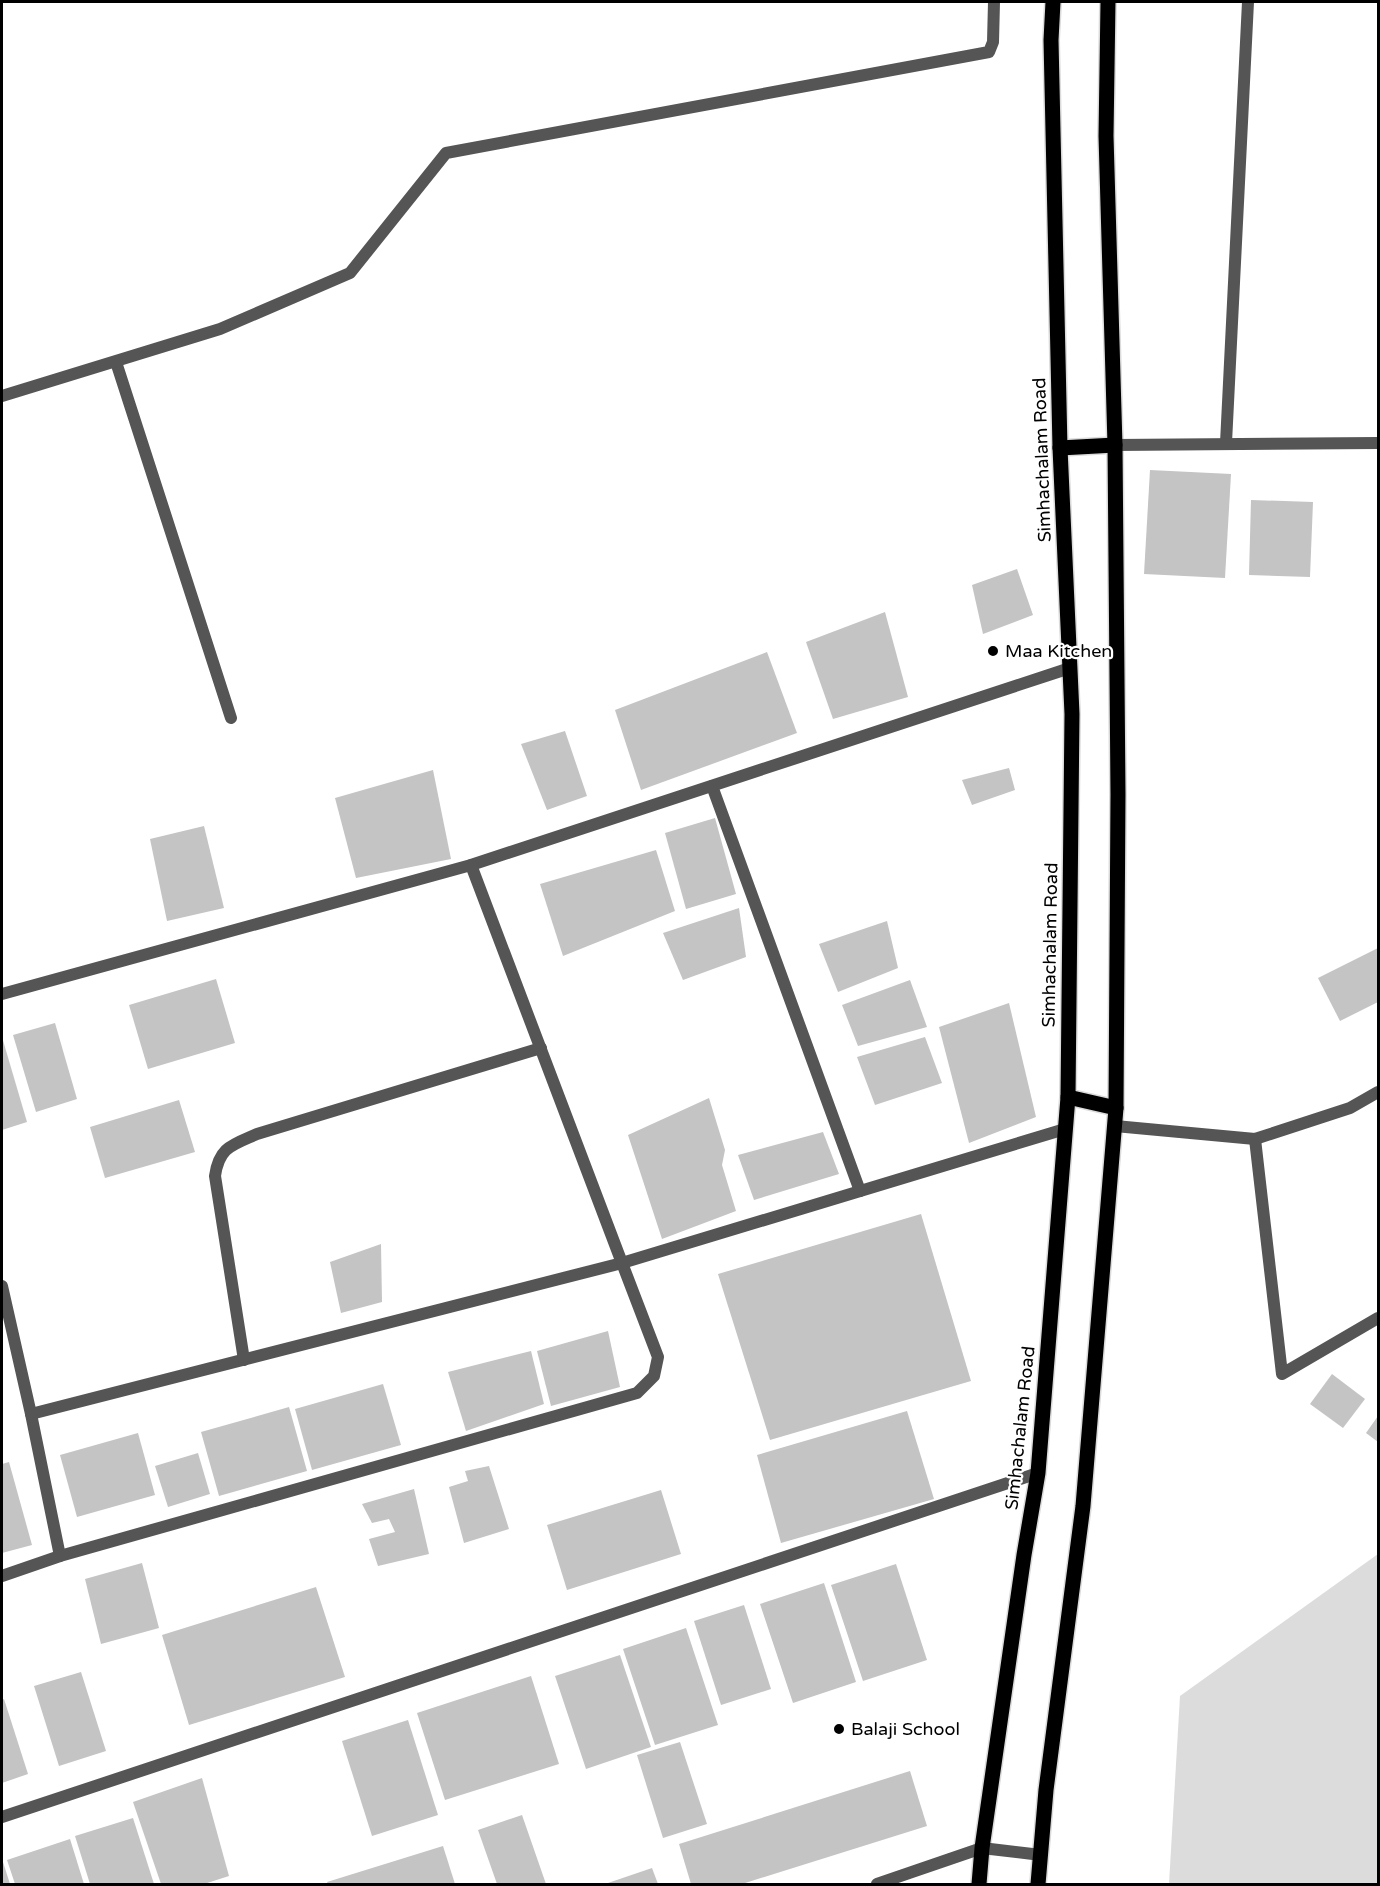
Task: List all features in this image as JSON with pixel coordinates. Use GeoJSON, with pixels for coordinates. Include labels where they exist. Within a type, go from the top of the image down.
{"type":"FeatureCollection","features":[{"type":"Feature","properties":{"kind":"main road","name":"Simhachalam Road"},"geometry":{"type":"LineString","coordinates":[[979,1884],[982,1848],[1024,1555],[1038,1473],[1068,1097],[1072,714],[1060,448],[1053,2]]}},
{"type":"Feature","properties":{"kind":"main road"},"geometry":{"type":"LineString","coordinates":[[1038,1884],[1046,1790],[1083,1506],[1116,1108],[1118,782],[1115,445],[1106,136],[1108,2]]}},
{"type":"Feature","properties":{"kind":"main road"},"geometry":{"type":"LineString","coordinates":[[1060,448],[1115,445]]}},
{"type":"Feature","properties":{"kind":"main road"},"geometry":{"type":"LineString","coordinates":[[1068,1097],[1116,1108]]}},
{"type":"Feature","properties":{"kind":"street"},"geometry":{"type":"LineString","coordinates":[[2,396],[220,329],[350,273],[446,153],[989,52],[993,42],[994,2]]}},
{"type":"Feature","properties":{"kind":"street"},"geometry":{"type":"LineString","coordinates":[[1226,443],[1248,2]]}},
{"type":"Feature","properties":{"kind":"street"},"geometry":{"type":"LineString","coordinates":[[116,362],[231,718]]}},
{"type":"Feature","properties":{"kind":"street"},"geometry":{"type":"LineString","coordinates":[[1115,445],[1378,443]]}},
{"type":"Feature","properties":{"kind":"street"},"geometry":{"type":"LineString","coordinates":[[2,994],[471,865],[1070,668]]}},
{"type":"Feature","properties":{"kind":"street"},"geometry":{"type":"LineString","coordinates":[[712,786],[861,1191]]}},
{"type":"Feature","properties":{"kind":"street"},"geometry":{"type":"LineString","coordinates":[[2,1576],[60,1556],[637,1393],[654,1376],[657,1357],[471,865]]}},
{"type":"Feature","properties":{"kind":"street"},"geometry":{"type":"LineString","coordinates":[[244,1359],[215,1176],[218,1159],[224,1152],[231,1146],[257,1134],[541,1048]]}},
{"type":"Feature","properties":{"kind":"street"},"geometry":{"type":"LineString","coordinates":[[1115,1126],[1255,1139],[1350,1108],[1378,1092]]}},
{"type":"Feature","properties":{"kind":"street"},"geometry":{"type":"LineString","coordinates":[[31,1414],[622,1263],[1065,1129]]}},
{"type":"Feature","properties":{"kind":"street"},"geometry":{"type":"LineString","coordinates":[[1255,1139],[1282,1374],[1378,1318]]}},
{"type":"Feature","properties":{"kind":"street"},"geometry":{"type":"LineString","coordinates":[[2,1286],[60,1556]]}},
{"type":"Feature","properties":{"kind":"street"},"geometry":{"type":"LineString","coordinates":[[2,1817],[1038,1473]]}},
{"type":"Feature","properties":{"kind":"street"},"geometry":{"type":"LineString","coordinates":[[877,1884],[982,1848],[1041,1855]]}},
{"type":"Feature","properties":{"kind":"shaded area"},"geometry":{"type":"Polygon","coordinates":[[[1378,1554],[1378,1884],[1169,1884],[1180,1696],[1378,1554]]]}},
{"type":"Feature","properties":{"kind":"building"},"geometry":{"type":"Polygon","coordinates":[[[1150,470],[1231,474],[1225,578],[1144,574],[1150,470]]]}},
{"type":"Feature","properties":{"kind":"building"},"geometry":{"type":"Polygon","coordinates":[[[1251,500],[1313,502],[1310,577],[1249,575],[1251,500]]]}},
{"type":"Feature","properties":{"kind":"building"},"geometry":{"type":"Polygon","coordinates":[[[1017,569],[1033,615],[983,634],[972,585],[1017,569]]]}},
{"type":"Feature","properties":{"kind":"building"},"geometry":{"type":"Polygon","coordinates":[[[885,612],[908,697],[833,719],[806,642],[885,612]]]}},
{"type":"Feature","properties":{"kind":"building"},"geometry":{"type":"Polygon","coordinates":[[[767,652],[797,733],[641,790],[615,710],[767,652]]]}},
{"type":"Feature","properties":{"kind":"building"},"geometry":{"type":"Polygon","coordinates":[[[565,731],[587,796],[547,810],[521,744],[565,731]]]}},
{"type":"Feature","properties":{"kind":"building"},"geometry":{"type":"Polygon","coordinates":[[[1009,768],[1015,790],[972,805],[962,780],[1009,768]]]}},
{"type":"Feature","properties":{"kind":"building"},"geometry":{"type":"Polygon","coordinates":[[[433,770],[451,859],[356,878],[335,798],[433,770]]]}},
{"type":"Feature","properties":{"kind":"building"},"geometry":{"type":"Polygon","coordinates":[[[715,818],[736,894],[686,909],[665,833],[715,818]]]}},
{"type":"Feature","properties":{"kind":"building"},"geometry":{"type":"Polygon","coordinates":[[[204,826],[224,908],[167,921],[150,839],[204,826]]]}},
{"type":"Feature","properties":{"kind":"building"},"geometry":{"type":"Polygon","coordinates":[[[656,850],[675,911],[563,956],[540,884],[656,850]]]}},
{"type":"Feature","properties":{"kind":"building"},"geometry":{"type":"Polygon","coordinates":[[[739,908],[746,957],[683,980],[663,933],[739,908]]]}},
{"type":"Feature","properties":{"kind":"building"},"geometry":{"type":"Polygon","coordinates":[[[887,921],[898,968],[838,992],[819,944],[887,921]]]}},
{"type":"Feature","properties":{"kind":"building"},"geometry":{"type":"Polygon","coordinates":[[[1378,948],[1378,1002],[1340,1021],[1318,978],[1378,948]]]}},
{"type":"Feature","properties":{"kind":"building"},"geometry":{"type":"Polygon","coordinates":[[[216,979],[235,1043],[148,1069],[129,1005],[216,979]]]}},
{"type":"Feature","properties":{"kind":"building"},"geometry":{"type":"Polygon","coordinates":[[[910,980],[927,1027],[858,1046],[842,1005],[910,980]]]}},
{"type":"Feature","properties":{"kind":"building"},"geometry":{"type":"Polygon","coordinates":[[[1009,1003],[1036,1117],[969,1143],[939,1027],[1009,1003]]]}},
{"type":"Feature","properties":{"kind":"building"},"geometry":{"type":"Polygon","coordinates":[[[55,1023],[77,1099],[36,1112],[13,1035],[55,1023]]]}},
{"type":"Feature","properties":{"kind":"building"},"geometry":{"type":"Polygon","coordinates":[[[2,1037],[27,1122],[2,1130],[2,1037]]]}},
{"type":"Feature","properties":{"kind":"building"},"geometry":{"type":"Polygon","coordinates":[[[925,1037],[942,1083],[875,1105],[857,1057],[925,1037]]]}},
{"type":"Feature","properties":{"kind":"building"},"geometry":{"type":"Polygon","coordinates":[[[709,1098],[725,1150],[722,1165],[736,1211],[662,1239],[628,1135],[709,1098]]]}},
{"type":"Feature","properties":{"kind":"building"},"geometry":{"type":"Polygon","coordinates":[[[179,1100],[195,1152],[105,1178],[90,1127],[179,1100]]]}},
{"type":"Feature","properties":{"kind":"building"},"geometry":{"type":"Polygon","coordinates":[[[823,1132],[839,1174],[754,1200],[738,1155],[823,1132]]]}},
{"type":"Feature","properties":{"kind":"building"},"geometry":{"type":"Polygon","coordinates":[[[921,1214],[971,1381],[770,1440],[718,1274],[921,1214]]]}},
{"type":"Feature","properties":{"kind":"building"},"geometry":{"type":"Polygon","coordinates":[[[381,1244],[382,1302],[341,1313],[330,1262],[381,1244]]]}},
{"type":"Feature","properties":{"kind":"building"},"geometry":{"type":"Polygon","coordinates":[[[608,1331],[620,1387],[551,1406],[537,1351],[608,1331]]]}},
{"type":"Feature","properties":{"kind":"building"},"geometry":{"type":"Polygon","coordinates":[[[531,1351],[544,1404],[466,1431],[448,1372],[531,1351]]]}},
{"type":"Feature","properties":{"kind":"building"},"geometry":{"type":"Polygon","coordinates":[[[1332,1374],[1365,1399],[1343,1428],[1310,1404],[1332,1374]]]}},
{"type":"Feature","properties":{"kind":"building"},"geometry":{"type":"Polygon","coordinates":[[[383,1384],[401,1445],[312,1470],[295,1409],[383,1384]]]}},
{"type":"Feature","properties":{"kind":"building"},"geometry":{"type":"Polygon","coordinates":[[[289,1407],[307,1471],[219,1496],[201,1432],[289,1407]]]}},
{"type":"Feature","properties":{"kind":"building"},"geometry":{"type":"Polygon","coordinates":[[[907,1411],[934,1499],[781,1543],[757,1455],[907,1411]]]}},
{"type":"Feature","properties":{"kind":"building"},"geometry":{"type":"Polygon","coordinates":[[[1378,1416],[1378,1442],[1366,1433],[1378,1416]]]}},
{"type":"Feature","properties":{"kind":"building"},"geometry":{"type":"Polygon","coordinates":[[[138,1433],[155,1495],[77,1517],[60,1455],[138,1433]]]}},
{"type":"Feature","properties":{"kind":"building"},"geometry":{"type":"Polygon","coordinates":[[[198,1453],[210,1494],[168,1507],[155,1466],[198,1453]]]}},
{"type":"Feature","properties":{"kind":"building"},"geometry":{"type":"Polygon","coordinates":[[[9,1462],[32,1545],[2,1553],[2,1464],[9,1462]]]}},
{"type":"Feature","properties":{"kind":"building"},"geometry":{"type":"Polygon","coordinates":[[[489,1466],[509,1529],[464,1543],[449,1487],[468,1481],[465,1471],[489,1466]]]}},
{"type":"Feature","properties":{"kind":"building"},"geometry":{"type":"Polygon","coordinates":[[[414,1489],[429,1554],[378,1566],[369,1539],[395,1532],[389,1519],[372,1523],[362,1504],[414,1489]]]}},
{"type":"Feature","properties":{"kind":"building"},"geometry":{"type":"Polygon","coordinates":[[[661,1490],[681,1554],[567,1590],[547,1525],[661,1490]]]}},
{"type":"Feature","properties":{"kind":"building"},"geometry":{"type":"Polygon","coordinates":[[[142,1563],[159,1628],[101,1644],[85,1579],[142,1563]]]}},
{"type":"Feature","properties":{"kind":"building"},"geometry":{"type":"Polygon","coordinates":[[[896,1564],[927,1660],[863,1681],[831,1585],[896,1564]]]}},
{"type":"Feature","properties":{"kind":"building"},"geometry":{"type":"Polygon","coordinates":[[[824,1583],[856,1682],[793,1703],[760,1604],[824,1583]]]}},
{"type":"Feature","properties":{"kind":"building"},"geometry":{"type":"Polygon","coordinates":[[[316,1587],[345,1677],[189,1725],[162,1635],[316,1587]]]}},
{"type":"Feature","properties":{"kind":"building"},"geometry":{"type":"Polygon","coordinates":[[[744,1605],[771,1689],[721,1705],[694,1621],[744,1605]]]}},
{"type":"Feature","properties":{"kind":"building"},"geometry":{"type":"Polygon","coordinates":[[[686,1628],[718,1725],[655,1745],[623,1649],[686,1628]]]}},
{"type":"Feature","properties":{"kind":"building"},"geometry":{"type":"Polygon","coordinates":[[[620,1655],[651,1747],[586,1769],[555,1676],[620,1655]]]}},
{"type":"Feature","properties":{"kind":"building"},"geometry":{"type":"Polygon","coordinates":[[[81,1672],[106,1751],[59,1766],[34,1686],[81,1672]]]}},
{"type":"Feature","properties":{"kind":"building"},"geometry":{"type":"Polygon","coordinates":[[[531,1676],[559,1764],[445,1800],[417,1713],[531,1676]]]}},
{"type":"Feature","properties":{"kind":"building"},"geometry":{"type":"Polygon","coordinates":[[[4,1699],[28,1774],[2,1783],[2,1700],[4,1699]]]}},
{"type":"Feature","properties":{"kind":"building"},"geometry":{"type":"Polygon","coordinates":[[[408,1720],[438,1815],[372,1836],[342,1741],[408,1720]]]}},
{"type":"Feature","properties":{"kind":"building"},"geometry":{"type":"Polygon","coordinates":[[[680,1742],[707,1824],[663,1838],[637,1755],[680,1742]]]}},
{"type":"Feature","properties":{"kind":"building"},"geometry":{"type":"Polygon","coordinates":[[[910,1771],[927,1826],[742,1884],[691,1884],[679,1844],[910,1771]]]}},
{"type":"Feature","properties":{"kind":"building"},"geometry":{"type":"Polygon","coordinates":[[[202,1778],[229,1876],[204,1884],[161,1884],[133,1802],[202,1778]]]}},
{"type":"Feature","properties":{"kind":"building"},"geometry":{"type":"Polygon","coordinates":[[[522,1815],[546,1884],[497,1884],[478,1830],[522,1815]]]}},
{"type":"Feature","properties":{"kind":"building"},"geometry":{"type":"Polygon","coordinates":[[[133,1818],[154,1884],[90,1884],[75,1836],[133,1818]]]}},
{"type":"Feature","properties":{"kind":"building"},"geometry":{"type":"Polygon","coordinates":[[[70,1839],[84,1884],[15,1884],[7,1860],[70,1839]]]}},
{"type":"Feature","properties":{"kind":"building"},"geometry":{"type":"Polygon","coordinates":[[[443,1846],[455,1884],[328,1884],[327,1882],[443,1846]]]}},
{"type":"Feature","properties":{"kind":"building"},"geometry":{"type":"Polygon","coordinates":[[[3,1862],[10,1884],[2,1884],[3,1862]]]}},
{"type":"Feature","properties":{"kind":"building"},"geometry":{"type":"Polygon","coordinates":[[[652,1868],[658,1884],[605,1884],[652,1868]]]}},
{"type":"Feature","properties":{"kind":"place","name":"Maa Kitchen"},"geometry":{"type":"Point","coordinates":[993,651]}},
{"type":"Feature","properties":{"kind":"place","name":"Balaji School"},"geometry":{"type":"Point","coordinates":[839,1729]}}]}
